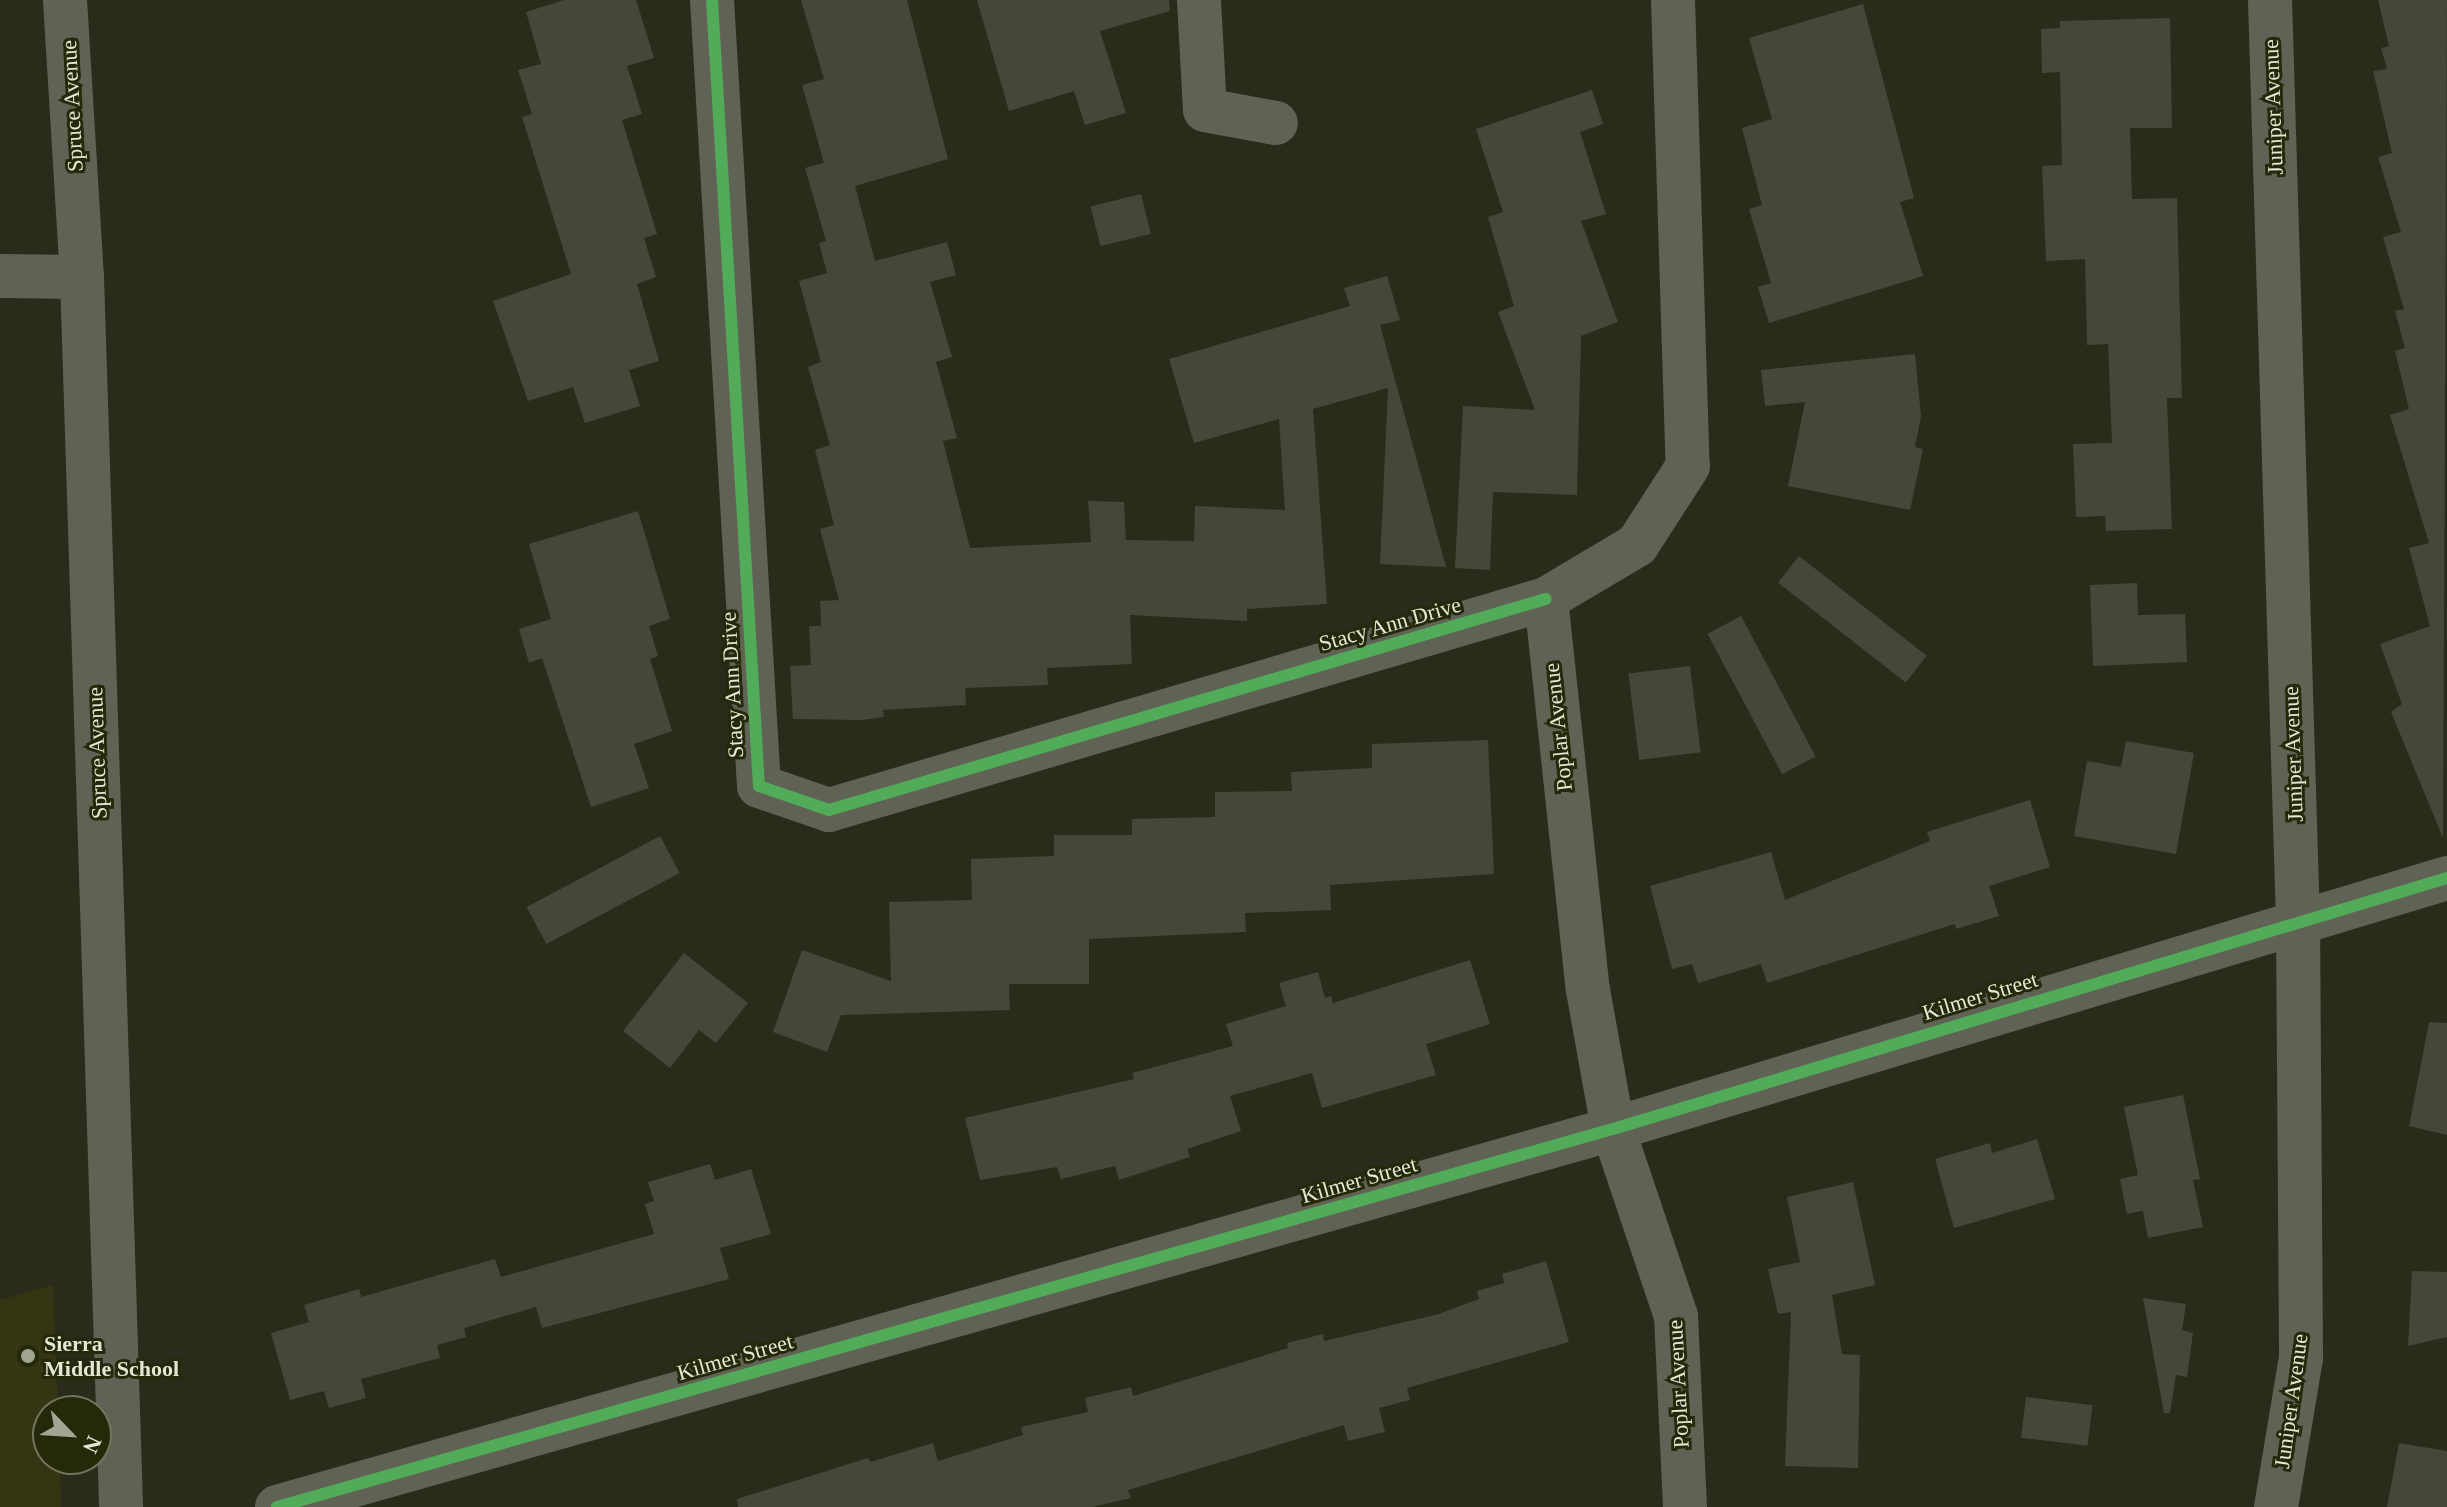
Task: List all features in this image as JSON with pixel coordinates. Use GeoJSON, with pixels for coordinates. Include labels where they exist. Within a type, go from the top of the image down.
{"type":"FeatureCollection","features":[{"type":"Feature","properties":{"kind":"street","name":"Spruce Avenue"},"geometry":{"type":"LineString","coordinates":[[65,0],[82,277],[121,1507]]}},
{"type":"Feature","properties":{"kind":"street","name":"Stacy Ann Drive"},"geometry":{"type":"LineString","coordinates":[[712,0],[759,786],[829,810],[1546,599]]}},
{"type":"Feature","properties":{"kind":"street"},"geometry":{"type":"LineString","coordinates":[[1199,0],[1205,110],[1276,123]]}},
{"type":"Feature","properties":{"kind":"street"},"geometry":{"type":"LineString","coordinates":[[1546,599],[1637,545],[1688,466],[1673,0]]}},
{"type":"Feature","properties":{"kind":"street","name":"Juniper Avenue"},"geometry":{"type":"LineString","coordinates":[[2270,0],[2298,920],[2301,1358],[2276,1507]]}},
{"type":"Feature","properties":{"kind":"street"},"geometry":{"type":"LineString","coordinates":[[0,276],[82,277]]}},
{"type":"Feature","properties":{"kind":"street","name":"Poplar Avenue"},"geometry":{"type":"LineString","coordinates":[[1546,599],[1588,990],[1613,1129],[1676,1316],[1685,1507]]}},
{"type":"Feature","properties":{"kind":"street","name":"Kilmer Street"},"geometry":{"type":"LineString","coordinates":[[277,1507],[1613,1129],[2298,920],[2447,878]]}},
{"type":"Feature","properties":{"kind":"shaded area","name":"Sierra Middle School"},"geometry":{"type":"Polygon","coordinates":[[[53,1285],[57,1395],[32,1395],[32,1475],[60,1475],[61,1507],[0,1507],[0,1300],[53,1285]]]}},
{"type":"Feature","properties":{"kind":"building"},"geometry":{"type":"Polygon","coordinates":[[[564,0],[636,0],[654,58],[627,66],[642,114],[622,120],[657,234],[644,238],[656,277],[637,284],[659,361],[629,370],[640,406],[585,423],[573,387],[528,401],[493,301],[571,274],[522,117],[532,114],[518,70],[541,64],[526,12],[564,0]]]}},
{"type":"Feature","properties":{"kind":"building"},"geometry":{"type":"Polygon","coordinates":[[[801,0],[907,0],[948,159],[855,186],[875,261],[947,242],[956,275],[930,282],[952,357],[936,362],[957,438],[943,441],[970,548],[1091,542],[1088,501],[1124,502],[1126,540],[1194,541],[1195,506],[1285,510],[1279,419],[1194,443],[1169,359],[1350,306],[1344,288],[1387,276],[1400,320],[1380,325],[1446,567],[1380,564],[1388,388],[1313,409],[1327,604],[1247,609],[1247,621],[1130,615],[1132,664],[1047,668],[1048,685],[965,688],[966,705],[883,710],[884,717],[862,720],[793,719],[790,666],[811,665],[809,626],[821,626],[820,601],[839,600],[820,529],[834,525],[815,450],[830,445],[808,367],[821,362],[799,281],[827,273],[819,243],[826,241],[805,168],[824,163],[802,85],[824,79],[801,0]]]}},
{"type":"Feature","properties":{"kind":"building"},"geometry":{"type":"Polygon","coordinates":[[[977,0],[1169,0],[1170,11],[1100,31],[1126,113],[1085,125],[1074,91],[1009,111],[977,0]]]}},
{"type":"Feature","properties":{"kind":"building"},"geometry":{"type":"Polygon","coordinates":[[[2378,0],[2447,0],[2443,838],[2391,712],[2402,704],[2380,644],[2430,626],[2409,548],[2429,543],[2390,415],[2409,409],[2395,351],[2405,348],[2395,311],[2404,309],[2383,237],[2401,232],[2378,157],[2392,153],[2373,71],[2387,69],[2381,48],[2389,46],[2378,0]]]}},
{"type":"Feature","properties":{"kind":"building"},"geometry":{"type":"Polygon","coordinates":[[[1863,4],[1914,198],[1900,202],[1923,276],[1769,323],[1758,287],[1771,283],[1749,209],[1762,205],[1742,128],[1772,119],[1749,38],[1863,4]]]}},
{"type":"Feature","properties":{"kind":"building"},"geometry":{"type":"Polygon","coordinates":[[[2170,18],[2172,128],[2130,128],[2132,199],[2177,198],[2182,398],[2167,398],[2172,529],[2106,531],[2105,516],[2076,517],[2073,444],[2112,443],[2108,344],[2087,345],[2085,259],[2046,261],[2042,166],[2062,165],[2060,72],[2042,73],[2041,29],[2060,28],[2060,21],[2170,18]]]}},
{"type":"Feature","properties":{"kind":"building"},"geometry":{"type":"Polygon","coordinates":[[[1592,90],[1603,124],[1580,132],[1606,214],[1581,221],[1618,322],[1581,336],[1577,495],[1493,492],[1490,570],[1455,568],[1463,406],[1535,410],[1498,312],[1514,306],[1488,217],[1503,212],[1476,129],[1592,90]]]}},
{"type":"Feature","properties":{"kind":"building"},"geometry":{"type":"Polygon","coordinates":[[[1141,194],[1151,234],[1100,246],[1091,207],[1141,194]]]}},
{"type":"Feature","properties":{"kind":"building"},"geometry":{"type":"Polygon","coordinates":[[[1915,354],[1921,416],[1915,447],[1923,449],[1910,510],[1788,486],[1805,402],[1765,406],[1761,370],[1915,354]]]}},
{"type":"Feature","properties":{"kind":"building"},"geometry":{"type":"Polygon","coordinates":[[[638,511],[670,619],[649,626],[658,656],[650,659],[672,731],[634,744],[649,788],[591,807],[542,658],[529,663],[519,629],[551,619],[529,544],[638,511]]]}},
{"type":"Feature","properties":{"kind":"building"},"geometry":{"type":"Polygon","coordinates":[[[1799,556],[1927,656],[1906,683],[1778,583],[1799,556]]]}},
{"type":"Feature","properties":{"kind":"building"},"geometry":{"type":"Polygon","coordinates":[[[2137,583],[2138,615],[2185,614],[2187,662],[2093,666],[2090,585],[2137,583]]]}},
{"type":"Feature","properties":{"kind":"building"},"geometry":{"type":"Polygon","coordinates":[[[1741,616],[1816,756],[1782,774],[1707,634],[1741,616]]]}},
{"type":"Feature","properties":{"kind":"building"},"geometry":{"type":"Polygon","coordinates":[[[1690,666],[1701,752],[1639,760],[1628,674],[1690,666]]]}},
{"type":"Feature","properties":{"kind":"building"},"geometry":{"type":"Polygon","coordinates":[[[1488,740],[1494,874],[1330,885],[1331,910],[1245,913],[1246,932],[1089,939],[1089,984],[1009,984],[1010,1010],[841,1015],[827,1052],[773,1032],[802,950],[891,981],[889,902],[972,900],[971,859],[1054,856],[1054,835],[1132,835],[1132,819],[1215,817],[1215,792],[1292,791],[1291,772],[1372,768],[1372,744],[1488,740]]]}},
{"type":"Feature","properties":{"kind":"building"},"geometry":{"type":"Polygon","coordinates":[[[2126,741],[2194,753],[2176,854],[2074,836],[2087,761],[2121,767],[2126,741]]]}},
{"type":"Feature","properties":{"kind":"building"},"geometry":{"type":"Polygon","coordinates":[[[2030,800],[2050,867],[1989,886],[1999,916],[1956,929],[1955,924],[1767,983],[1761,964],[1698,983],[1692,964],[1672,969],[1650,886],[1771,852],[1785,900],[1930,841],[1927,832],[2030,800]]]}},
{"type":"Feature","properties":{"kind":"building"},"geometry":{"type":"Polygon","coordinates":[[[660,836],[680,873],[546,944],[527,907],[660,836]]]}},
{"type":"Feature","properties":{"kind":"building"},"geometry":{"type":"Polygon","coordinates":[[[684,953],[748,1003],[716,1043],[699,1030],[670,1068],[623,1031],[684,953]]]}},
{"type":"Feature","properties":{"kind":"building"},"geometry":{"type":"Polygon","coordinates":[[[1470,960],[1490,1024],[1426,1044],[1436,1075],[1322,1108],[1312,1073],[1230,1096],[1241,1131],[1187,1149],[1190,1157],[1119,1180],[1115,1166],[1061,1179],[1057,1167],[980,1180],[965,1118],[1134,1079],[1132,1073],[1233,1046],[1226,1024],[1286,1006],[1279,983],[1318,972],[1325,998],[1331,996],[1333,1003],[1470,960]]]}},
{"type":"Feature","properties":{"kind":"building"},"geometry":{"type":"Polygon","coordinates":[[[2429,1022],[2447,1023],[2447,1135],[2409,1126],[2429,1022]]]}},
{"type":"Feature","properties":{"kind":"building"},"geometry":{"type":"Polygon","coordinates":[[[2183,1095],[2200,1179],[2193,1180],[2203,1227],[2148,1238],[2143,1211],[2127,1214],[2120,1179],[2138,1175],[2124,1107],[2183,1095]]]}},
{"type":"Feature","properties":{"kind":"building"},"geometry":{"type":"Polygon","coordinates":[[[2037,1139],[2055,1199],[1954,1228],[1935,1159],[1990,1143],[1992,1153],[2037,1139]]]}},
{"type":"Feature","properties":{"kind":"building"},"geometry":{"type":"Polygon","coordinates":[[[710,1164],[715,1180],[751,1169],[771,1234],[720,1248],[729,1279],[542,1328],[536,1307],[464,1328],[466,1337],[437,1345],[440,1358],[361,1379],[366,1398],[329,1408],[324,1391],[290,1400],[271,1333],[309,1322],[304,1305],[359,1289],[361,1297],[495,1259],[501,1277],[654,1234],[645,1204],[654,1201],[648,1182],[710,1164]]]}},
{"type":"Feature","properties":{"kind":"building"},"geometry":{"type":"Polygon","coordinates":[[[1853,1182],[1875,1285],[1832,1295],[1842,1354],[1860,1355],[1858,1468],[1785,1466],[1791,1312],[1778,1314],[1768,1269],[1800,1262],[1787,1197],[1853,1182]]]}},
{"type":"Feature","properties":{"kind":"building"},"geometry":{"type":"Polygon","coordinates":[[[1546,1261],[1569,1342],[1407,1388],[1410,1400],[1379,1408],[1385,1432],[1348,1441],[1344,1425],[1128,1490],[1131,1498],[1092,1507],[738,1507],[737,1499],[868,1458],[870,1462],[933,1443],[938,1461],[1023,1435],[1021,1427],[1088,1412],[1085,1398],[1131,1387],[1133,1396],[1288,1348],[1287,1343],[1323,1334],[1324,1341],[1439,1314],[1479,1299],[1477,1291],[1504,1283],[1502,1274],[1546,1261]]]}},
{"type":"Feature","properties":{"kind":"building"},"geometry":{"type":"Polygon","coordinates":[[[2412,1271],[2447,1272],[2447,1337],[2408,1346],[2412,1271]]]}},
{"type":"Feature","properties":{"kind":"building"},"geometry":{"type":"Polygon","coordinates":[[[2143,1298],[2186,1304],[2182,1330],[2193,1333],[2187,1377],[2176,1375],[2170,1413],[2164,1413],[2143,1298]]]}},
{"type":"Feature","properties":{"kind":"building"},"geometry":{"type":"Polygon","coordinates":[[[2026,1397],[2093,1405],[2088,1446],[2021,1438],[2026,1397]]]}},
{"type":"Feature","properties":{"kind":"building"},"geometry":{"type":"Polygon","coordinates":[[[2399,1443],[2447,1451],[2447,1507],[2387,1507],[2399,1443]]]}},
{"type":"Feature","properties":{"kind":"cycle path"},"geometry":{"type":"LineString","coordinates":[[712,0],[759,786],[829,810],[1546,599]]}},
{"type":"Feature","properties":{"kind":"cycle path"},"geometry":{"type":"LineString","coordinates":[[277,1507],[1613,1129],[2447,878]]}},
{"type":"Feature","properties":{"kind":"place","name":"Sierra Middle School"},"geometry":{"type":"Point","coordinates":[28,1356]}}]}
